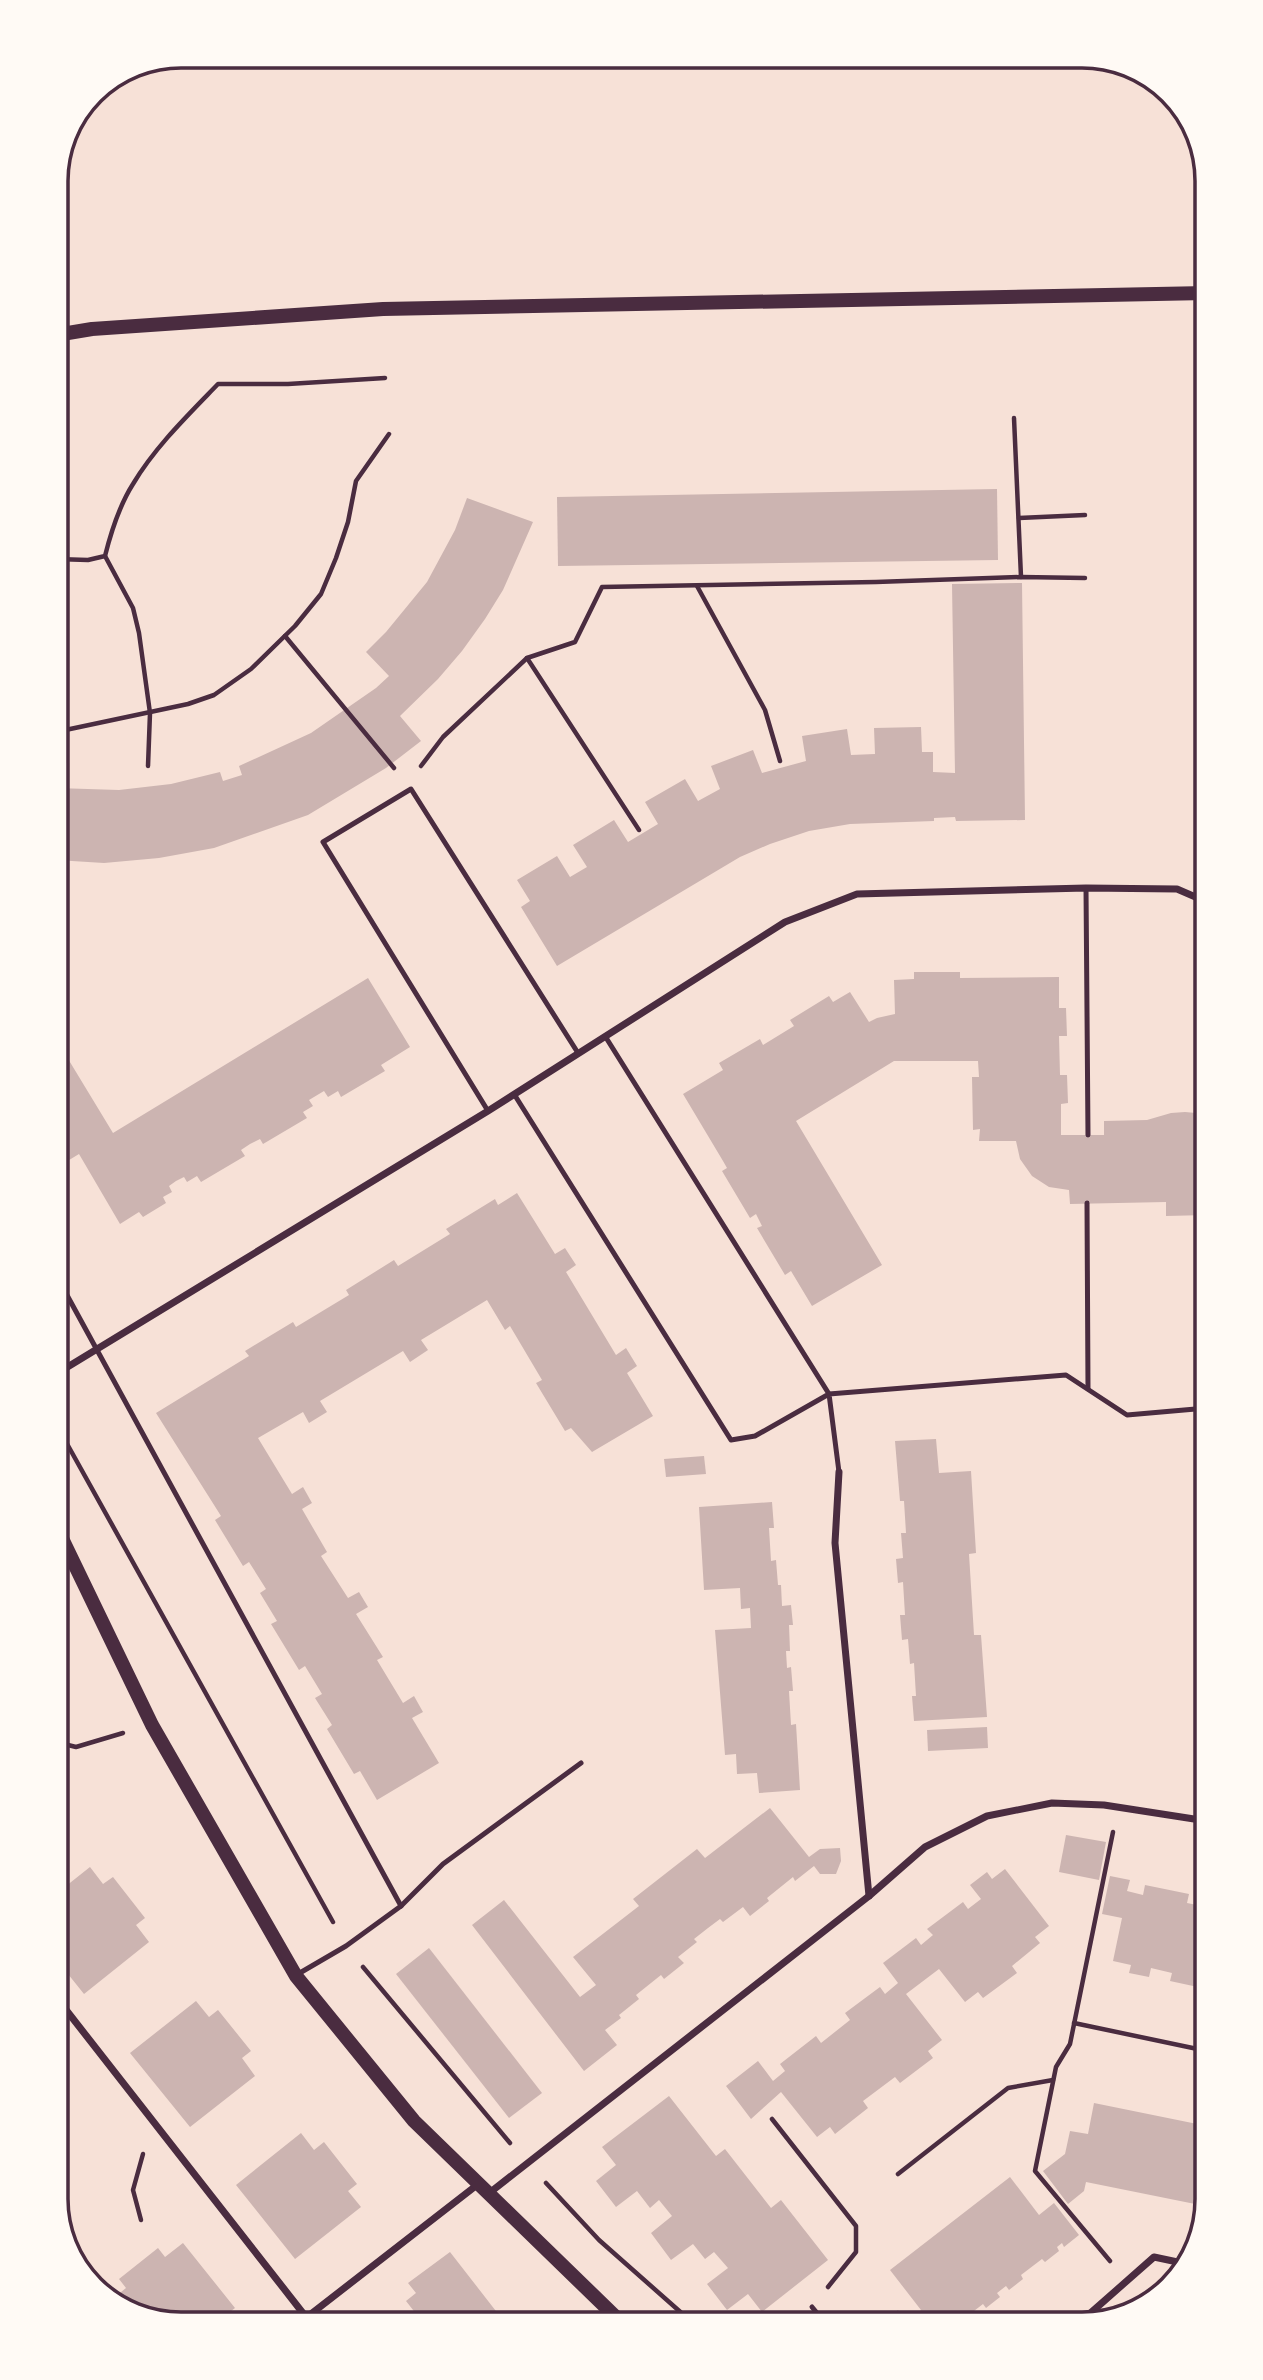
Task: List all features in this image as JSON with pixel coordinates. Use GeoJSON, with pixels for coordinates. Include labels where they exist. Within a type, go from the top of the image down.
{"type":"FeatureCollection","features":[{"type":"Feature","properties":{"kind":"main road"},"geometry":{"type":"LineString","coordinates":[[68,333],[92,329],[383,309],[1195,292]]}},
{"type":"Feature","properties":{"kind":"main road"},"geometry":{"type":"LineString","coordinates":[[68,1551],[152,1725],[296,1976],[414,2121],[610,2312]]}},
{"type":"Feature","properties":{"kind":"street"},"geometry":{"type":"LineString","coordinates":[[68,1367],[488,1111],[785,922],[857,894],[1086,888],[1177,889],[1195,897]]}},
{"type":"Feature","properties":{"kind":"street"},"geometry":{"type":"LineString","coordinates":[[839,1472],[835,1543],[869,1896]]}},
{"type":"Feature","properties":{"kind":"street"},"geometry":{"type":"LineString","coordinates":[[313,2312],[482,2189],[527,2162],[869,1896],[925,1847],[987,1816],[1052,1803],[1118,1808],[1195,1819]]}},
{"type":"Feature","properties":{"kind":"street"},"geometry":{"type":"LineString","coordinates":[[68,2012],[302,2312]]}},
{"type":"Feature","properties":{"kind":"street"},"geometry":{"type":"LineString","coordinates":[[1092,2311],[1154,2257],[1176,2262]]}},
{"type":"Feature","properties":{"kind":"lane"},"geometry":{"type":"LineString","coordinates":[[488,1111],[323,842],[411,789],[578,1054]]}},
{"type":"Feature","properties":{"kind":"lane"},"geometry":{"type":"LineString","coordinates":[[1086,888],[1088,1135]]}},
{"type":"Feature","properties":{"kind":"lane"},"geometry":{"type":"LineString","coordinates":[[605,1036],[829,1394],[839,1472]]}},
{"type":"Feature","properties":{"kind":"lane"},"geometry":{"type":"LineString","coordinates":[[514,1094],[731,1440],[755,1436],[829,1394],[1066,1375],[1127,1415],[1195,1409]]}},
{"type":"Feature","properties":{"kind":"lane"},"geometry":{"type":"LineString","coordinates":[[1087,1203],[1087,1390]]}},
{"type":"Feature","properties":{"kind":"lane"},"geometry":{"type":"LineString","coordinates":[[68,1296],[401,1906]]}},
{"type":"Feature","properties":{"kind":"lane"},"geometry":{"type":"LineString","coordinates":[[296,1976],[346,1946],[401,1906],[443,1864],[581,1763]]}},
{"type":"Feature","properties":{"kind":"lane"},"geometry":{"type":"LineString","coordinates":[[812,2307],[816,2312]]}},
{"type":"Feature","properties":{"kind":"path"},"geometry":{"type":"LineString","coordinates":[[148,766],[150,713],[139,633],[133,608],[105,556],[112,529],[132,486],[184,420],[218,384],[288,384],[385,378]]}},
{"type":"Feature","properties":{"kind":"path"},"geometry":{"type":"LineString","coordinates":[[1014,418],[1021,577]]}},
{"type":"Feature","properties":{"kind":"path"},"geometry":{"type":"LineString","coordinates":[[68,730],[188,704],[214,695],[251,669],[285,636],[321,594],[348,522],[356,481],[388,434]]}},
{"type":"Feature","properties":{"kind":"path"},"geometry":{"type":"LineString","coordinates":[[1019,518],[1085,515]]}},
{"type":"Feature","properties":{"kind":"path"},"geometry":{"type":"LineString","coordinates":[[68,559],[88,560],[105,556]]}},
{"type":"Feature","properties":{"kind":"path"},"geometry":{"type":"LineString","coordinates":[[404,780],[418,769],[443,737],[527,659],[575,642],[602,587],[1021,577],[1085,578]]}},
{"type":"Feature","properties":{"kind":"path"},"geometry":{"type":"LineString","coordinates":[[696,585],[765,710],[779,761]]}},
{"type":"Feature","properties":{"kind":"path"},"geometry":{"type":"LineString","coordinates":[[285,636],[411,789]]}},
{"type":"Feature","properties":{"kind":"path"},"geometry":{"type":"LineString","coordinates":[[527,659],[639,830]]}},
{"type":"Feature","properties":{"kind":"path"},"geometry":{"type":"LineString","coordinates":[[68,1446],[346,1946],[527,2162],[599,2240],[680,2312]]}},
{"type":"Feature","properties":{"kind":"path"},"geometry":{"type":"LineString","coordinates":[[68,1745],[76,1747],[152,1725]]}},
{"type":"Feature","properties":{"kind":"path"},"geometry":{"type":"LineString","coordinates":[[1118,1808],[1070,2044],[1056,2067],[1035,2171],[1126,2281]]}},
{"type":"Feature","properties":{"kind":"path"},"geometry":{"type":"LineString","coordinates":[[1074,2023],[1195,2048]]}},
{"type":"Feature","properties":{"kind":"path"},"geometry":{"type":"LineString","coordinates":[[898,2174],[1008,2088],[1053,2080]]}},
{"type":"Feature","properties":{"kind":"path"},"geometry":{"type":"LineString","coordinates":[[772,2119],[856,2226],[856,2252],[812,2307]]}},
{"type":"Feature","properties":{"kind":"path"},"geometry":{"type":"LineString","coordinates":[[141,2220],[133,2190],[154,2122]]}},
{"type":"Feature","properties":{"kind":"building"},"geometry":{"type":"Polygon","coordinates":[[[997,489],[998,560],[558,566],[557,497],[997,489]]]}},
{"type":"Feature","properties":{"kind":"building"},"geometry":{"type":"Polygon","coordinates":[[[467,498],[533,522],[503,590],[485,619],[438,679],[400,716],[421,741],[386,768],[308,815],[214,848],[159,858],[104,863],[68,861],[68,788],[119,790],[171,784],[220,772],[223,781],[242,775],[239,766],[311,733],[376,688],[389,676],[366,652],[427,582],[455,530],[467,498]]]}},
{"type":"Feature","properties":{"kind":"building"},"geometry":{"type":"Polygon","coordinates":[[[1022,583],[1025,820],[956,821],[955,817],[934,818],[934,821],[850,824],[809,831],[740,857],[557,966],[521,907],[530,901],[517,880],[557,856],[570,877],[587,867],[573,845],[614,820],[628,842],[658,824],[645,802],[685,779],[698,801],[720,789],[711,766],[753,750],[762,773],[806,761],[802,736],[847,729],[851,755],[875,754],[874,728],[921,727],[922,752],[933,752],[933,772],[955,773],[952,584],[1022,583]]]}},
{"type":"Feature","properties":{"kind":"building"},"geometry":{"type":"Polygon","coordinates":[[[914,972],[960,972],[960,978],[1059,977],[1059,1008],[1066,1008],[1067,1036],[1059,1036],[1060,1075],[1067,1075],[1068,1103],[1061,1104],[1061,1135],[1104,1135],[1104,1121],[1147,1120],[1171,1113],[1195,1113],[1195,1215],[1166,1216],[1166,1202],[1070,1204],[1069,1190],[1049,1187],[1032,1176],[1020,1159],[1016,1141],[979,1141],[980,1129],[973,1130],[972,1077],[979,1077],[978,1061],[894,1061],[796,1121],[882,1265],[812,1306],[791,1271],[785,1275],[757,1228],[762,1226],[756,1214],[750,1218],[722,1171],[727,1168],[683,1094],[723,1070],[719,1063],[760,1039],[763,1045],[794,1026],[790,1020],[829,996],[833,1002],[850,992],[869,1022],[895,1014],[894,980],[914,979],[914,972]]]}},
{"type":"Feature","properties":{"kind":"building"},"geometry":{"type":"Polygon","coordinates":[[[368,978],[410,1047],[381,1065],[385,1071],[341,1097],[338,1091],[328,1097],[324,1091],[309,1100],[313,1106],[303,1112],[307,1118],[263,1144],[260,1139],[250,1144],[241,1150],[245,1156],[201,1182],[197,1176],[187,1182],[184,1177],[176,1181],[169,1186],[172,1192],[163,1197],[166,1203],[143,1217],[139,1212],[120,1224],[79,1154],[68,1161],[68,1059],[113,1133],[368,978]]]}},
{"type":"Feature","properties":{"kind":"building"},"geometry":{"type":"Polygon","coordinates":[[[517,1193],[555,1254],[565,1248],[576,1265],[566,1272],[616,1355],[626,1348],[637,1366],[627,1373],[653,1416],[592,1452],[571,1428],[565,1431],[536,1383],[542,1380],[510,1326],[505,1330],[487,1300],[421,1340],[428,1350],[410,1362],[403,1351],[320,1401],[327,1412],[309,1423],[303,1412],[258,1438],[292,1494],[303,1487],[312,1503],[302,1509],[327,1552],[321,1556],[348,1598],[359,1592],[368,1607],[356,1614],[383,1657],[377,1660],[403,1703],[414,1696],[423,1712],[412,1718],[439,1763],[377,1800],[360,1771],[354,1774],[327,1729],[332,1725],[315,1698],[322,1694],[305,1666],[299,1670],[271,1624],[277,1621],[260,1593],[266,1589],[249,1562],[243,1566],[215,1520],[221,1516],[156,1413],[249,1356],[245,1351],[293,1322],[296,1327],[349,1295],[346,1290],[394,1260],[398,1266],[450,1234],[446,1229],[495,1199],[498,1205],[517,1193]]]}},
{"type":"Feature","properties":{"kind":"building"},"geometry":{"type":"Polygon","coordinates":[[[936,1439],[939,1473],[971,1471],[976,1553],[969,1554],[974,1635],[981,1635],[987,1717],[914,1721],[914,1663],[910,1664],[908,1639],[902,1640],[900,1615],[905,1615],[903,1582],[898,1583],[896,1559],[903,1558],[901,1533],[906,1533],[904,1501],[900,1501],[895,1441],[936,1439]]]}},
{"type":"Feature","properties":{"kind":"building"},"geometry":{"type":"Polygon","coordinates":[[[704,1456],[706,1474],[666,1477],[664,1459],[704,1456]]]}},
{"type":"Feature","properties":{"kind":"building"},"geometry":{"type":"Polygon","coordinates":[[[772,1502],[774,1528],[769,1528],[771,1561],[776,1560],[782,1606],[791,1605],[793,1625],[789,1625],[790,1651],[786,1651],[787,1668],[791,1667],[791,1725],[796,1724],[800,1790],[759,1793],[757,1773],[737,1774],[736,1754],[725,1755],[715,1630],[751,1628],[750,1608],[741,1609],[740,1588],[704,1590],[699,1507],[772,1502]]]}},
{"type":"Feature","properties":{"kind":"building"},"geometry":{"type":"Polygon","coordinates":[[[987,1727],[988,1748],[928,1751],[927,1730],[987,1727]]]}},
{"type":"Feature","properties":{"kind":"building"},"geometry":{"type":"Polygon","coordinates":[[[770,1808],[809,1857],[820,1849],[840,1848],[841,1861],[836,1874],[820,1874],[814,1866],[795,1881],[793,1877],[750,1916],[743,1907],[723,1922],[720,1919],[708,1928],[694,1939],[697,1942],[678,1957],[684,1963],[664,1979],[661,1975],[636,1995],[639,1999],[605,2030],[617,2045],[584,2071],[472,1925],[504,1900],[580,1997],[596,1985],[573,1957],[639,1906],[633,1899],[697,1849],[705,1858],[770,1808]]]}},
{"type":"Feature","properties":{"kind":"building"},"geometry":{"type":"Polygon","coordinates":[[[1066,1835],[1106,1842],[1099,1880],[1059,1872],[1066,1835]]]}},
{"type":"Feature","properties":{"kind":"building"},"geometry":{"type":"Polygon","coordinates":[[[90,1867],[103,1884],[113,1877],[145,1918],[136,1925],[149,1942],[84,1994],[68,1974],[68,1884],[90,1867]]]}},
{"type":"Feature","properties":{"kind":"building"},"geometry":{"type":"Polygon","coordinates":[[[1005,1869],[1049,1926],[1035,1937],[1040,1943],[1012,1966],[1017,1973],[983,1998],[978,1992],[965,2002],[939,1969],[906,1994],[942,2040],[928,2051],[933,2058],[900,2083],[895,2077],[863,2101],[868,2108],[835,2134],[830,2127],[817,2137],[781,2092],[751,2119],[726,2086],[758,2061],[773,2081],[785,2071],[780,2064],[816,2036],[821,2043],[850,2020],[845,2013],[880,1987],[885,1994],[898,1983],[883,1963],[916,1938],[921,1945],[933,1935],[927,1929],[963,1902],[968,1909],[981,1899],[970,1885],[987,1872],[992,1879],[1005,1869]]]}},
{"type":"Feature","properties":{"kind":"building"},"geometry":{"type":"Polygon","coordinates":[[[1110,1876],[1130,1880],[1127,1891],[1143,1895],[1145,1885],[1189,1894],[1187,1903],[1195,1905],[1195,1986],[1170,1981],[1172,1973],[1151,1968],[1149,1977],[1129,1973],[1131,1965],[1113,1961],[1122,1918],[1102,1914],[1110,1876]]]}},
{"type":"Feature","properties":{"kind":"building"},"geometry":{"type":"Polygon","coordinates":[[[429,1948],[542,2093],[509,2118],[396,1974],[429,1948]]]}},
{"type":"Feature","properties":{"kind":"building"},"geometry":{"type":"Polygon","coordinates":[[[196,2001],[209,2017],[218,2010],[251,2051],[242,2058],[255,2076],[190,2127],[130,2053],[196,2001]]]}},
{"type":"Feature","properties":{"kind":"building"},"geometry":{"type":"Polygon","coordinates":[[[669,2096],[716,2156],[725,2149],[771,2208],[781,2200],[828,2260],[762,2312],[748,2294],[727,2310],[707,2284],[728,2268],[714,2252],[705,2259],[693,2244],[671,2260],[651,2233],[672,2216],[659,2200],[650,2208],[637,2191],[616,2207],[596,2181],[616,2165],[602,2147],[669,2096]]]}},
{"type":"Feature","properties":{"kind":"building"},"geometry":{"type":"Polygon","coordinates":[[[1094,2103],[1195,2124],[1195,2204],[1086,2182],[1084,2191],[1068,2204],[1043,2171],[1065,2154],[1070,2131],[1088,2134],[1094,2103]]]}},
{"type":"Feature","properties":{"kind":"building"},"geometry":{"type":"Polygon","coordinates":[[[301,2133],[314,2150],[324,2142],[357,2184],[348,2191],[361,2207],[295,2259],[236,2185],[301,2133]]]}},
{"type":"Feature","properties":{"kind":"building"},"geometry":{"type":"Polygon","coordinates":[[[1010,2177],[1039,2215],[1054,2203],[1079,2235],[1064,2247],[1062,2243],[1057,2247],[1059,2251],[1045,2262],[1042,2259],[1021,2275],[1023,2279],[1009,2290],[1006,2286],[997,2293],[1000,2297],[986,2308],[983,2304],[973,2312],[918,2312],[921,2310],[890,2270],[1010,2177]]]}},
{"type":"Feature","properties":{"kind":"building"},"geometry":{"type":"Polygon","coordinates":[[[183,2243],[235,2308],[230,2312],[174,2312],[145,2306],[120,2293],[126,2288],[119,2279],[158,2248],[165,2257],[183,2243]]]}},
{"type":"Feature","properties":{"kind":"building"},"geometry":{"type":"Polygon","coordinates":[[[450,2252],[497,2312],[415,2312],[406,2301],[416,2293],[408,2283],[450,2252]]]}}]}
